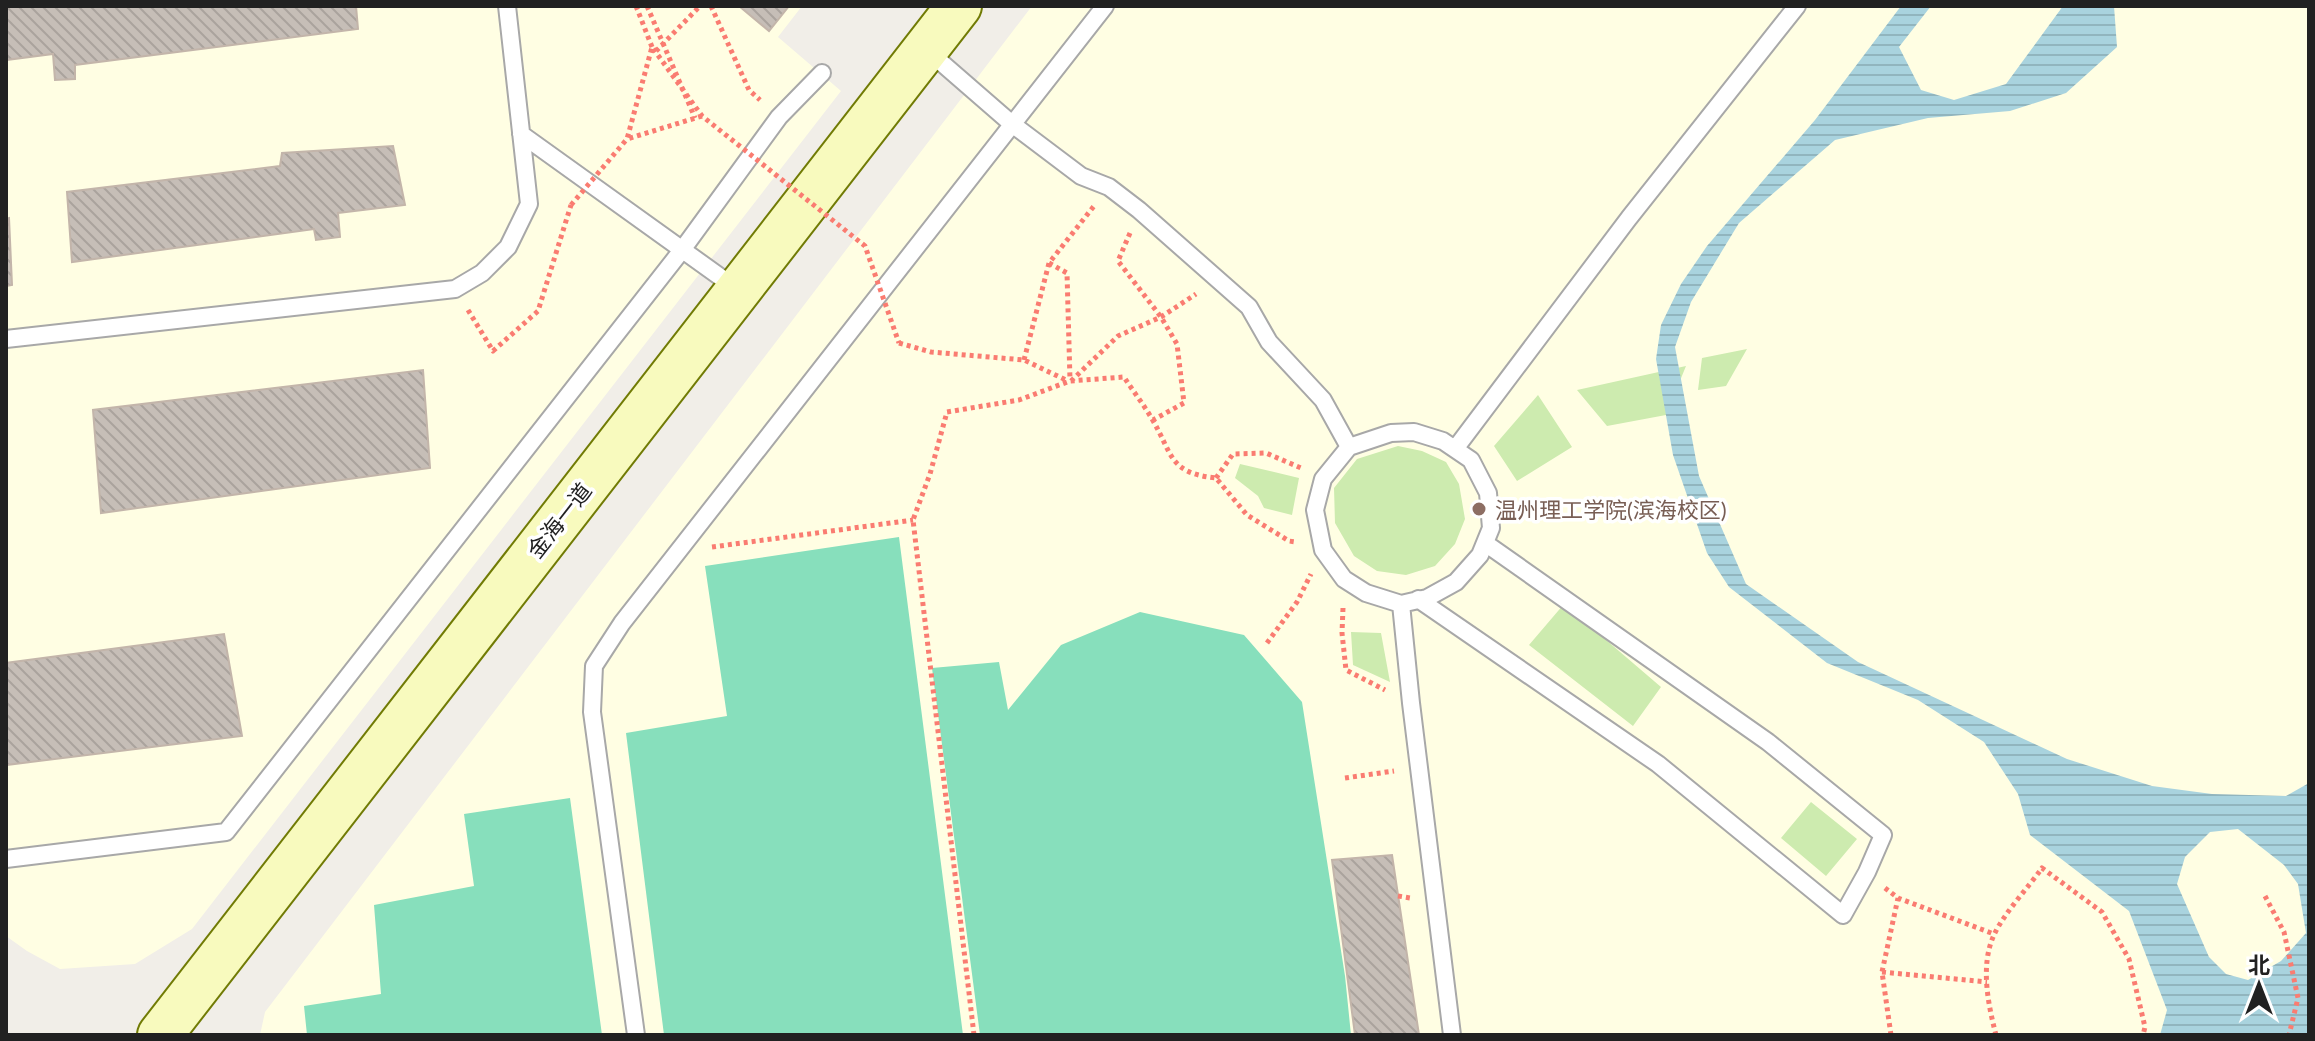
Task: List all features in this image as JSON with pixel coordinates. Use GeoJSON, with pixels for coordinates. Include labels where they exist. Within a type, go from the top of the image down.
{"type":"FeatureCollection","features":[{"type":"Feature","properties":{"kind":"street","name":"金海一道"},"geometry":{"type":"LineString","coordinates":[[160,1035],[959,6]]}},
{"type":"Feature","properties":{"kind":"lane"},"geometry":{"type":"LineString","coordinates":[[6,339],[455,289],[482,273],[508,247],[529,204],[507,6]]}},
{"type":"Feature","properties":{"kind":"lane"},"geometry":{"type":"LineString","coordinates":[[636,1035],[592,712],[594,666],[622,623],[1105,6]]}},
{"type":"Feature","properties":{"kind":"lane"},"geometry":{"type":"LineString","coordinates":[[1455,449],[1629,218],[1797,6]]}},
{"type":"Feature","properties":{"kind":"lane"},"geometry":{"type":"LineString","coordinates":[[925,49],[1012,124],[1081,176],[1109,187],[1139,210],[1229,288],[1249,307],[1269,342],[1323,400],[1349,447]]}},
{"type":"Feature","properties":{"kind":"lane"},"geometry":{"type":"LineString","coordinates":[[6,859],[226,832],[682,250],[779,117],[822,73]]}},
{"type":"Feature","properties":{"kind":"lane"},"geometry":{"type":"LineString","coordinates":[[521,134],[738,290]]}},
{"type":"Feature","properties":{"kind":"lane"},"geometry":{"type":"LineString","coordinates":[[1414,432],[1443,441],[1455,449],[1471,460],[1488,493],[1491,528],[1480,555],[1456,582],[1427,598],[1401,604],[1366,593],[1344,579],[1322,545],[1315,510],[1323,479],[1349,447],[1391,433],[1414,432]]}},
{"type":"Feature","properties":{"kind":"lane"},"geometry":{"type":"LineString","coordinates":[[1418,599],[1658,764],[1843,915],[1883,835],[1768,742],[1485,543]]}},
{"type":"Feature","properties":{"kind":"lane"},"geometry":{"type":"LineString","coordinates":[[1401,604],[1452,1035]]}},
{"type":"Feature","properties":{"kind":"path"},"geometry":{"type":"LineString","coordinates":[[636,6],[654,49],[702,116],[865,246],[899,343],[931,352],[1024,360],[1070,381]]}},
{"type":"Feature","properties":{"kind":"path"},"geometry":{"type":"LineString","coordinates":[[647,6],[695,118]]}},
{"type":"Feature","properties":{"kind":"path"},"geometry":{"type":"LineString","coordinates":[[455,289],[493,351],[538,311],[571,205],[627,139],[654,49],[700,6]]}},
{"type":"Feature","properties":{"kind":"path"},"geometry":{"type":"LineString","coordinates":[[711,6],[749,90],[779,117]]}},
{"type":"Feature","properties":{"kind":"path"},"geometry":{"type":"LineString","coordinates":[[627,139],[702,116]]}},
{"type":"Feature","properties":{"kind":"path"},"geometry":{"type":"LineString","coordinates":[[1024,360],[1049,263],[1109,187]]}},
{"type":"Feature","properties":{"kind":"path"},"geometry":{"type":"LineString","coordinates":[[1139,210],[1118,261],[1161,317],[1177,344],[1184,403],[1153,420]]}},
{"type":"Feature","properties":{"kind":"path"},"geometry":{"type":"LineString","coordinates":[[1049,263],[1067,273],[1070,381]]}},
{"type":"Feature","properties":{"kind":"path"},"geometry":{"type":"LineString","coordinates":[[1070,381],[1118,336],[1161,317],[1198,293],[1229,288]]}},
{"type":"Feature","properties":{"kind":"path"},"geometry":{"type":"LineString","coordinates":[[974,1035],[913,520],[930,474],[947,412],[1019,400],[1070,381],[1124,377],[1153,420],[1167,453],[1192,476],[1216,478],[1247,515],[1289,541],[1322,545],[1297,602],[1267,643]]}},
{"type":"Feature","properties":{"kind":"path"},"geometry":{"type":"LineString","coordinates":[[1216,478],[1233,454],[1266,453],[1323,479]]}},
{"type":"Feature","properties":{"kind":"path"},"geometry":{"type":"LineString","coordinates":[[678,552],[913,520]]}},
{"type":"Feature","properties":{"kind":"path"},"geometry":{"type":"LineString","coordinates":[[1344,579],[1342,633],[1346,670],[1411,703]]}},
{"type":"Feature","properties":{"kind":"path"},"geometry":{"type":"LineString","coordinates":[[1345,778],[1419,768]]}},
{"type":"Feature","properties":{"kind":"path"},"geometry":{"type":"LineString","coordinates":[[1996,1035],[1987,982],[1994,934],[2042,868],[2102,912],[2129,959],[2145,1027],[2143,1035]]}},
{"type":"Feature","properties":{"kind":"path"},"geometry":{"type":"LineString","coordinates":[[2265,896],[2284,932],[2298,998],[2289,1035]]}},
{"type":"Feature","properties":{"kind":"path"},"geometry":{"type":"LineString","coordinates":[[1891,1035],[1882,972],[1898,898],[1994,934]]}},
{"type":"Feature","properties":{"kind":"path"},"geometry":{"type":"LineString","coordinates":[[1882,972],[1987,982]]}},
{"type":"Feature","properties":{"kind":"shaded area"},"geometry":{"type":"Polygon","coordinates":[[[6,6],[802,6],[778,37],[841,91],[192,929],[135,964],[60,969],[6,936],[6,6]]]}},
{"type":"Feature","properties":{"kind":"shaded area","name":"温州理工学院(滨海校区)"},"geometry":{"type":"Polygon","coordinates":[[[1032,6],[2309,6],[2309,1035],[260,1035],[265,1012],[1032,6]]]}},
{"type":"Feature","properties":{"kind":"green space"},"geometry":{"type":"Polygon","coordinates":[[[1747,349],[1726,386],[1698,390],[1702,358],[1747,349]]]}},
{"type":"Feature","properties":{"kind":"green space"},"geometry":{"type":"Polygon","coordinates":[[[1686,366],[1666,415],[1607,426],[1577,390],[1686,366]]]}},
{"type":"Feature","properties":{"kind":"green space"},"geometry":{"type":"Polygon","coordinates":[[[1538,395],[1572,447],[1517,481],[1494,446],[1538,395]]]}},
{"type":"Feature","properties":{"kind":"green space"},"geometry":{"type":"Polygon","coordinates":[[[1398,446],[1422,451],[1446,462],[1459,484],[1465,519],[1455,544],[1435,566],[1406,575],[1377,571],[1354,556],[1335,523],[1334,488],[1357,459],[1398,446]]]}},
{"type":"Feature","properties":{"kind":"green space"},"geometry":{"type":"Polygon","coordinates":[[[1240,464],[1299,478],[1292,515],[1264,508],[1258,496],[1235,478],[1240,464]]]}},
{"type":"Feature","properties":{"kind":"green space"},"geometry":{"type":"Polygon","coordinates":[[[899,537],[963,1035],[664,1035],[626,733],[727,716],[705,566],[899,537]]]}},
{"type":"Feature","properties":{"kind":"green space"},"geometry":{"type":"Polygon","coordinates":[[[1564,604],[1661,687],[1633,726],[1529,645],[1564,604]]]}},
{"type":"Feature","properties":{"kind":"green space"},"geometry":{"type":"Polygon","coordinates":[[[1140,612],[1244,635],[1302,702],[1345,976],[1351,1035],[980,1035],[932,668],[999,662],[1008,710],[1061,645],[1140,612]]]}},
{"type":"Feature","properties":{"kind":"green space"},"geometry":{"type":"Polygon","coordinates":[[[1351,632],[1381,633],[1390,682],[1353,665],[1351,632]]]}},
{"type":"Feature","properties":{"kind":"green space"},"geometry":{"type":"Polygon","coordinates":[[[570,798],[602,1035],[307,1035],[304,1006],[381,994],[374,905],[474,886],[464,814],[570,798]]]}},
{"type":"Feature","properties":{"kind":"green space"},"geometry":{"type":"Polygon","coordinates":[[[1811,802],[1857,839],[1826,876],[1781,838],[1811,802]]]}},
{"type":"Feature","properties":{"kind":"water"},"geometry":{"type":"Polygon","coordinates":[[[1901,6],[1931,6],[1899,47],[1921,90],[1954,100],[2006,84],[2063,6],[2114,6],[2117,47],[2066,93],[2010,111],[1928,118],[1835,140],[1739,223],[1691,302],[1675,347],[1699,476],[1746,584],[1858,662],[2067,759],[2152,786],[2212,794],[2286,796],[2309,783],[2309,1035],[2160,1035],[2167,1010],[2129,911],[2030,835],[2018,794],[1984,742],[1918,700],[1827,663],[1729,587],[1707,553],[1673,455],[1656,359],[1661,325],[1681,284],[1707,246],[1815,120],[1901,6]],[[2238,829],[2210,832],[2185,857],[2177,884],[2209,957],[2226,974],[2248,980],[2281,961],[2306,933],[2298,884],[2284,865],[2238,829]]]}},
{"type":"Feature","properties":{"kind":"building"},"geometry":{"type":"Polygon","coordinates":[[[6,6],[356,6],[358,29],[75,65],[75,79],[55,80],[53,54],[6,60],[6,6]]]}},
{"type":"Feature","properties":{"kind":"building"},"geometry":{"type":"Polygon","coordinates":[[[739,6],[789,6],[769,31],[739,6]]]}},
{"type":"Feature","properties":{"kind":"building"},"geometry":{"type":"Polygon","coordinates":[[[393,146],[405,205],[338,213],[340,237],[316,240],[314,229],[72,262],[67,192],[280,166],[282,153],[393,146]]]}},
{"type":"Feature","properties":{"kind":"building"},"geometry":{"type":"Polygon","coordinates":[[[9,218],[12,285],[6,286],[6,219],[9,218]]]}},
{"type":"Feature","properties":{"kind":"building"},"geometry":{"type":"Polygon","coordinates":[[[423,370],[430,468],[101,513],[93,410],[423,370]]]}},
{"type":"Feature","properties":{"kind":"building"},"geometry":{"type":"Polygon","coordinates":[[[224,634],[242,736],[6,765],[6,663],[224,634]]]}},
{"type":"Feature","properties":{"kind":"building"},"geometry":{"type":"Polygon","coordinates":[[[1392,855],[1419,1035],[1355,1035],[1332,860],[1392,855]]]}},
{"type":"Feature","properties":{"kind":"place","name":"温州理工学院(滨海校区)"},"geometry":{"type":"Point","coordinates":[1479,509]}}]}
